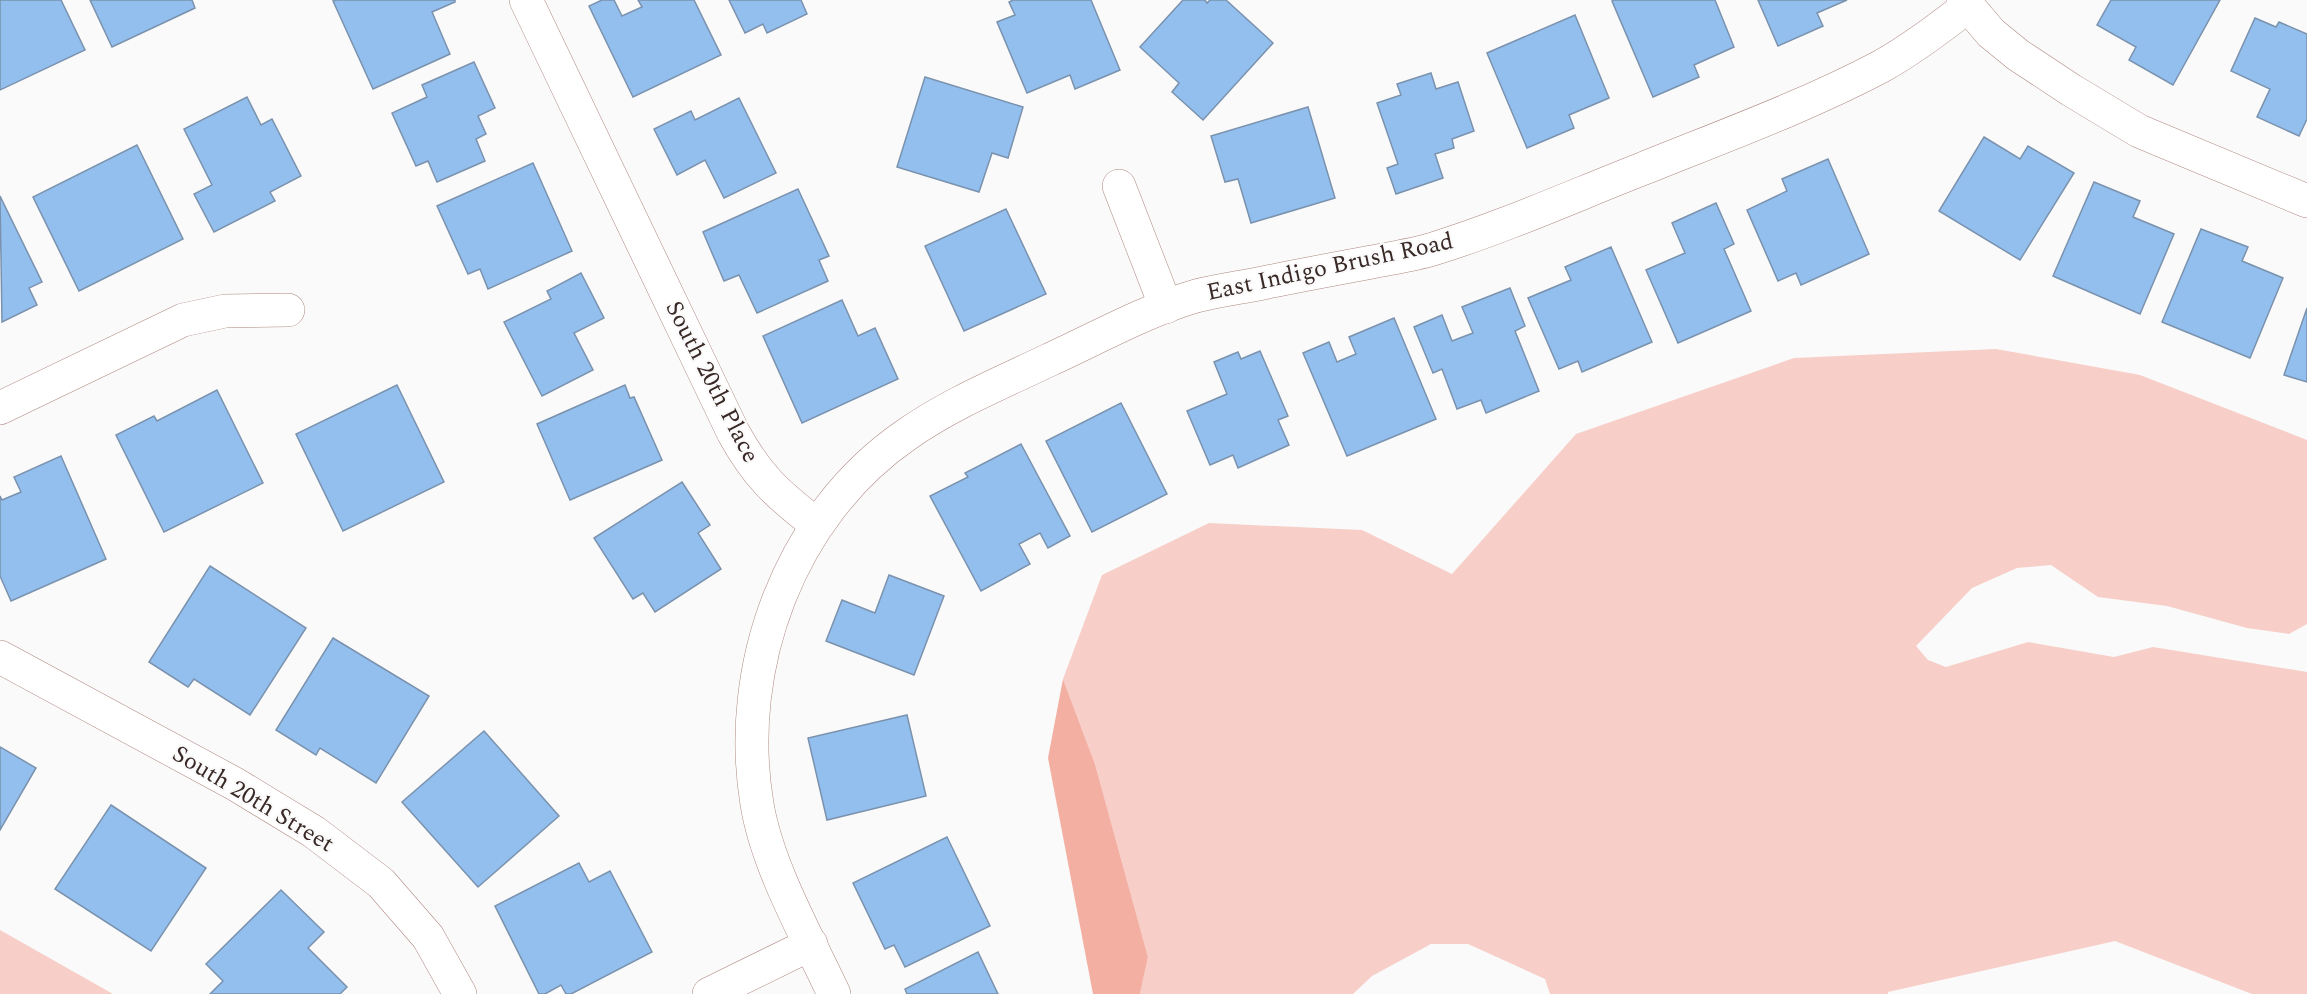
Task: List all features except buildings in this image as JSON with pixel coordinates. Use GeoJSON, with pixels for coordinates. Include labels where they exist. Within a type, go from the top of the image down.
{"type":"FeatureCollection","features":[{"type":"Feature","properties":{"kind":"street","name":"South 20th Place"},"geometry":{"type":"LineString","coordinates":[[526,0],[743,450],[763,479],[816,524]]}},
{"type":"Feature","properties":{"kind":"street","name":"East Indigo Brush Road"},"geometry":{"type":"LineString","coordinates":[[816,524],[867,467],[904,436],[988,389],[1166,307],[1197,296],[1428,250],[1481,233],[1699,146],[1883,66],[1932,34],[1966,3]]}},
{"type":"Feature","properties":{"kind":"street"},"geometry":{"type":"LineString","coordinates":[[1966,3],[1991,33],[2018,55],[2139,131],[2307,201]]}},
{"type":"Feature","properties":{"kind":"street"},"geometry":{"type":"LineString","coordinates":[[1119,186],[1166,307]]}},
{"type":"Feature","properties":{"kind":"street"},"geometry":{"type":"LineString","coordinates":[[0,408],[183,320],[225,311],[288,310]]}},
{"type":"Feature","properties":{"kind":"street"},"geometry":{"type":"LineString","coordinates":[[816,524],[791,567],[765,642],[755,693],[752,771],[758,810],[780,877],[834,994]]}},
{"type":"Feature","properties":{"kind":"street","name":"South 20th Street"},"geometry":{"type":"LineString","coordinates":[[0,657],[235,784],[314,832],[381,883],[428,937],[460,994]]}},
{"type":"Feature","properties":{"kind":"street"},"geometry":{"type":"LineString","coordinates":[[709,994],[811,944]]}},
{"type":"Feature","properties":{"kind":"shaded area"},"geometry":{"type":"Polygon","coordinates":[[[1996,349],[2140,375],[2307,440],[2307,624],[2289,634],[2247,628],[2167,606],[2098,597],[2051,565],[2017,568],[1972,588],[1916,646],[1928,660],[1946,667],[2028,642],[2114,657],[2153,647],[2307,672],[2307,994],[2252,994],[2115,941],[1888,992],[1888,994],[1550,994],[1545,979],[1468,944],[1431,944],[1372,976],[1353,994],[1140,994],[1148,957],[1095,764],[1063,679],[1102,575],[1209,523],[1362,530],[1452,574],[1576,434],[1794,358],[1996,349]]]}},
{"type":"Feature","properties":{"kind":"shaded area"},"geometry":{"type":"Polygon","coordinates":[[[1063,679],[1095,764],[1148,957],[1140,994],[1093,994],[1048,758],[1063,679]]]}},
{"type":"Feature","properties":{"kind":"shaded area"},"geometry":{"type":"Polygon","coordinates":[[[0,930],[113,994],[0,994],[0,930]]]}}]}
